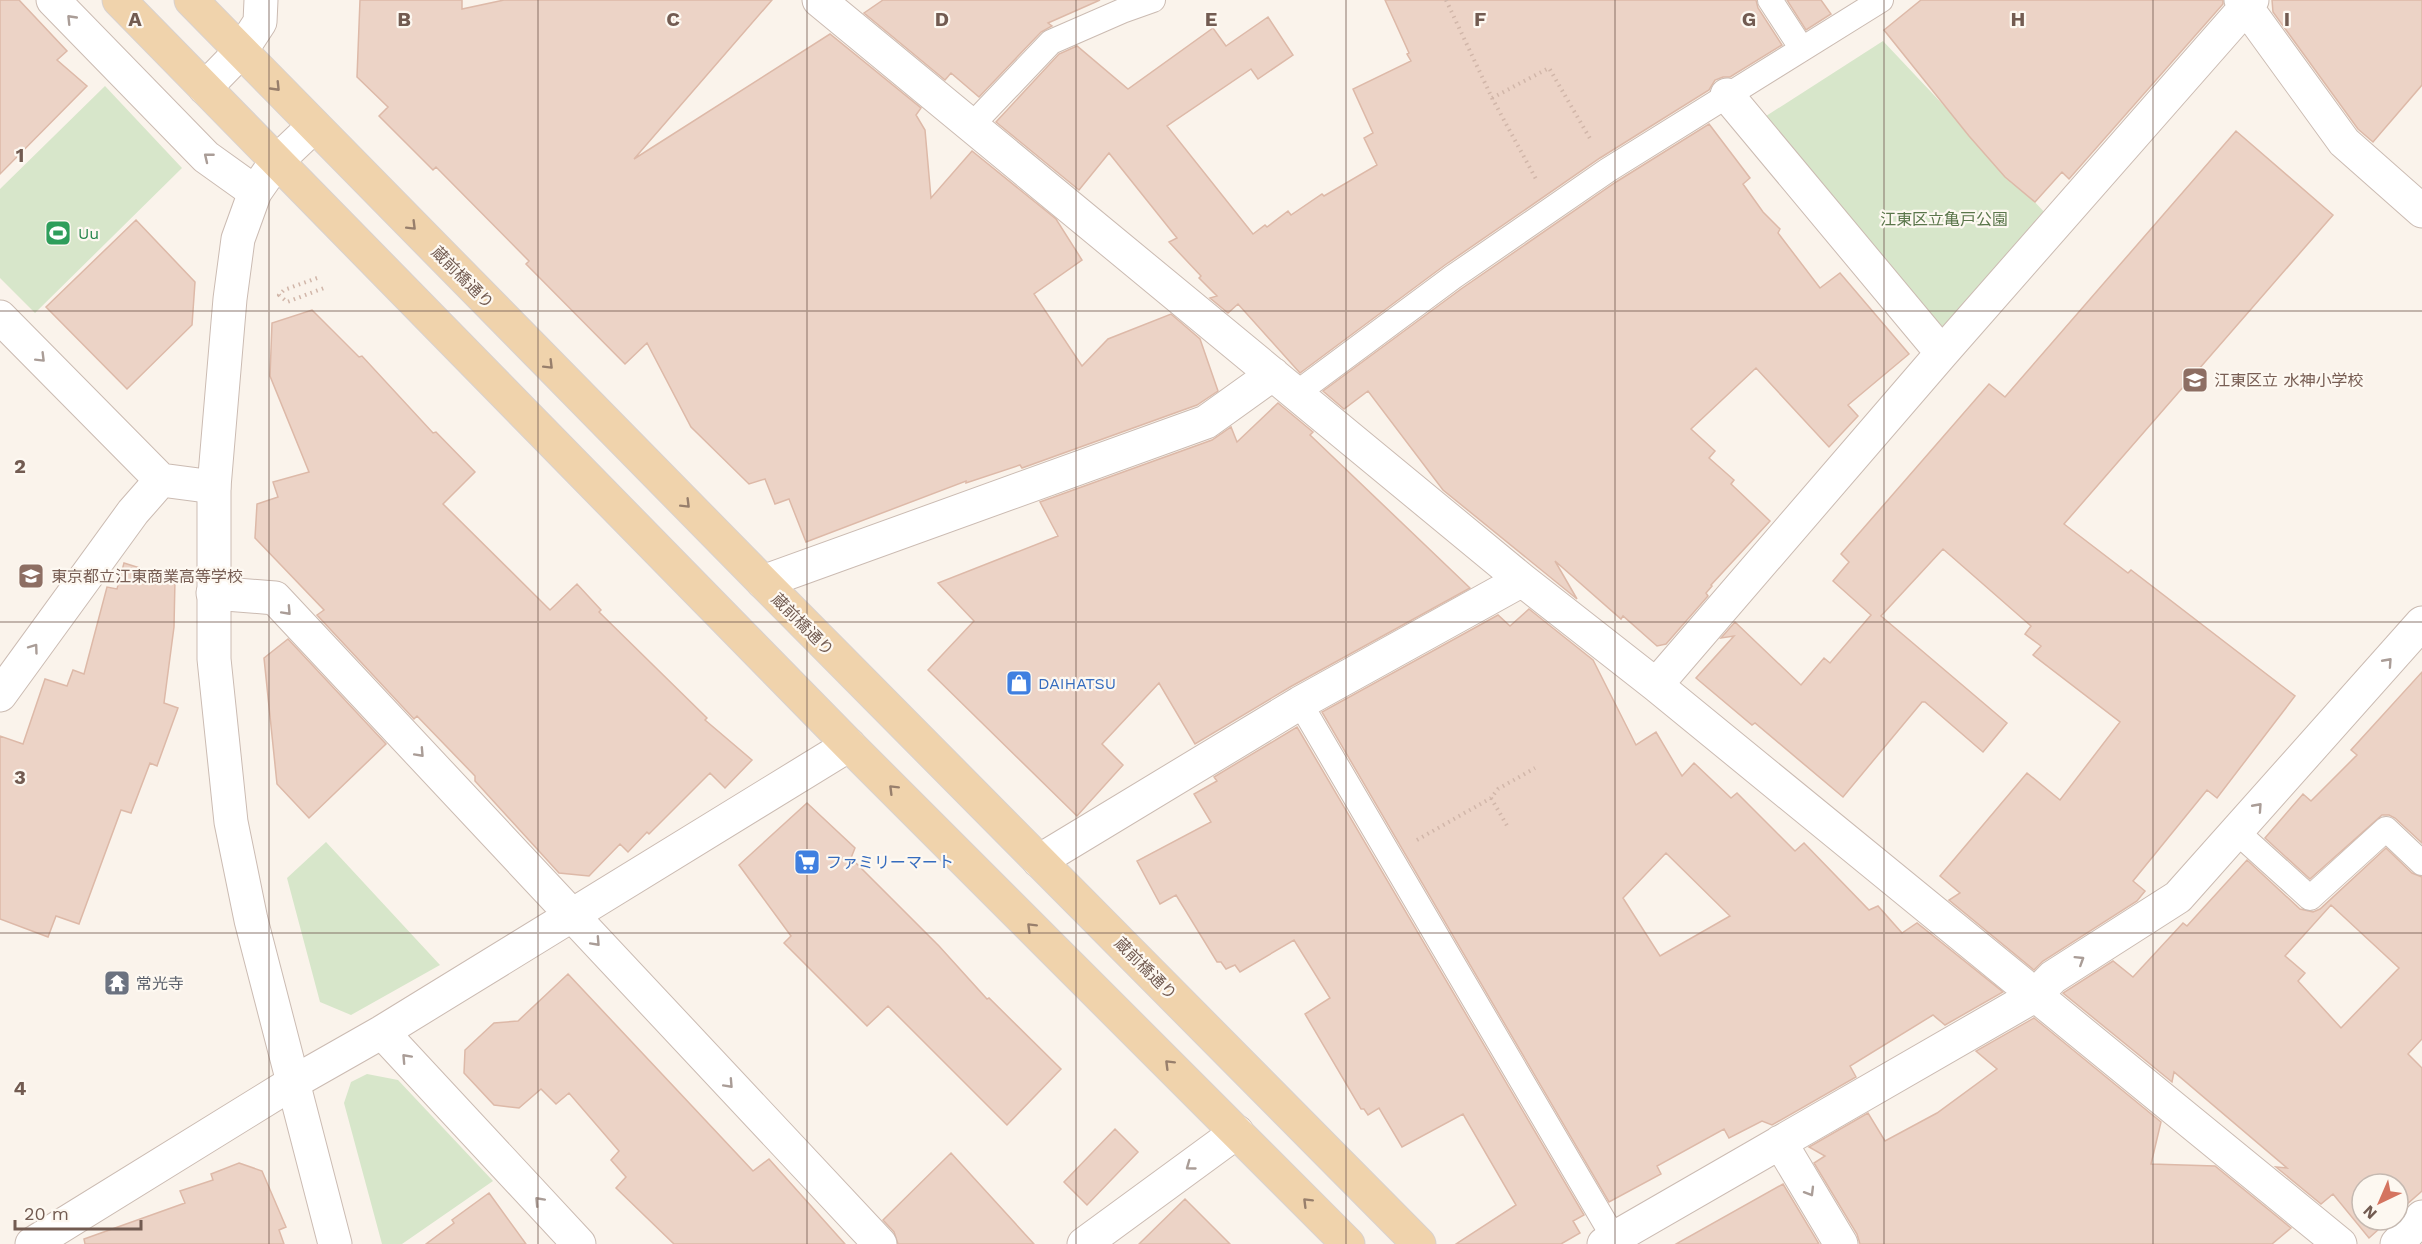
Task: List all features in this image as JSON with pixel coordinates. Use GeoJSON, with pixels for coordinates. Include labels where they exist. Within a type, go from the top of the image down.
{"type":"FeatureCollection","features":[{"type":"Feature","properties":{"kind":"main road"},"geometry":{"type":"LineString","coordinates":[[119,0],[849,746],[1348,1244]]}},
{"type":"Feature","properties":{"kind":"main road","name":"蔵前橋通り"},"geometry":{"type":"LineString","coordinates":[[190,0],[1419,1244]]}},
{"type":"Feature","properties":{"kind":"street"},"geometry":{"type":"LineString","coordinates":[[53,0],[206,157],[255,192]]}},
{"type":"Feature","properties":{"kind":"street"},"geometry":{"type":"LineString","coordinates":[[205,88],[241,51],[260,22],[261,0]]}},
{"type":"Feature","properties":{"kind":"street"},"geometry":{"type":"LineString","coordinates":[[819,0],[1522,580],[1656,685],[2340,1244]]}},
{"type":"Feature","properties":{"kind":"street"},"geometry":{"type":"LineString","coordinates":[[1656,685],[2247,2],[2344,142],[2422,211]]}},
{"type":"Feature","properties":{"kind":"street"},"geometry":{"type":"LineString","coordinates":[[1727,95],[1942,353]]}},
{"type":"Feature","properties":{"kind":"street"},"geometry":{"type":"LineString","coordinates":[[314,126],[276,162],[255,192],[238,239],[230,299],[214,487],[214,659],[231,822],[251,920],[335,1244]]}},
{"type":"Feature","properties":{"kind":"street"},"geometry":{"type":"LineString","coordinates":[[0,317],[161,480],[214,487]]}},
{"type":"Feature","properties":{"kind":"street"},"geometry":{"type":"LineString","coordinates":[[763,582],[1206,422],[1285,383]]}},
{"type":"Feature","properties":{"kind":"street"},"geometry":{"type":"LineString","coordinates":[[0,695],[133,512],[161,480]]}},
{"type":"Feature","properties":{"kind":"street"},"geometry":{"type":"LineString","coordinates":[[1040,861],[1300,703],[1522,580]]}},
{"type":"Feature","properties":{"kind":"street"},"geometry":{"type":"LineString","coordinates":[[213,593],[275,598],[880,1244]]}},
{"type":"Feature","properties":{"kind":"street"},"geometry":{"type":"LineString","coordinates":[[1609,1241],[2034,996],[2053,977],[2178,897],[2422,623]]}},
{"type":"Feature","properties":{"kind":"street"},"geometry":{"type":"LineString","coordinates":[[47,1240],[294,1082],[382,1032],[849,746]]}},
{"type":"Feature","properties":{"kind":"street"},"geometry":{"type":"LineString","coordinates":[[382,1032],[579,1244]]}},
{"type":"Feature","properties":{"kind":"street"},"geometry":{"type":"LineString","coordinates":[[1084,1244],[1237,1132]]}},
{"type":"Feature","properties":{"kind":"street"},"geometry":{"type":"LineString","coordinates":[[1779,1142],[1841,1244]]}},
{"type":"Feature","properties":{"kind":"street"},"geometry":{"type":"LineString","coordinates":[[2397,1244],[2422,1217]]}},
{"type":"Feature","properties":{"kind":"lane"},"geometry":{"type":"LineString","coordinates":[[972,125],[1051,42],[1153,0]]}},
{"type":"Feature","properties":{"kind":"lane"},"geometry":{"type":"LineString","coordinates":[[1770,0],[1802,49]]}},
{"type":"Feature","properties":{"kind":"lane"},"geometry":{"type":"LineString","coordinates":[[1285,383],[1453,277],[1608,170],[1881,0]]}},
{"type":"Feature","properties":{"kind":"lane"},"geometry":{"type":"LineString","coordinates":[[1300,703],[1609,1241]]}},
{"type":"Feature","properties":{"kind":"lane"},"geometry":{"type":"LineString","coordinates":[[2237,832],[2310,898],[2386,829],[2422,863]]}},
{"type":"Feature","properties":{"kind":"path"},"geometry":{"type":"LineString","coordinates":[[1446,0],[1492,98],[1553,209]]}},
{"type":"Feature","properties":{"kind":"path"},"geometry":{"type":"LineString","coordinates":[[1492,98],[1549,68],[1608,170]]}},
{"type":"Feature","properties":{"kind":"path"},"geometry":{"type":"LineString","coordinates":[[317,278],[284,290],[279,295],[286,302],[324,288]]}},
{"type":"Feature","properties":{"kind":"path"},"geometry":{"type":"LineString","coordinates":[[1388,856],[1491,798],[1498,789],[1535,768]]}},
{"type":"Feature","properties":{"kind":"path"},"geometry":{"type":"LineString","coordinates":[[1491,798],[1509,829]]}},
{"type":"Feature","properties":{"kind":"green space","name":"江東区立亀戸公園"},"geometry":{"type":"Polygon","coordinates":[[[1883,41],[2047,215],[1948,347],[1763,118],[1883,41]]]}},
{"type":"Feature","properties":{"kind":"green space","name":"Uu"},"geometry":{"type":"Polygon","coordinates":[[[105,86],[182,168],[35,313],[0,278],[0,189],[105,86]]]}},
{"type":"Feature","properties":{"kind":"green space"},"geometry":{"type":"Polygon","coordinates":[[[326,842],[440,965],[351,1015],[320,1002],[287,878],[326,842]]]}},
{"type":"Feature","properties":{"kind":"green space"},"geometry":{"type":"Polygon","coordinates":[[[367,1074],[398,1080],[493,1181],[402,1244],[382,1244],[344,1103],[351,1082],[367,1074]]]}},
{"type":"Feature","properties":{"kind":"building"},"geometry":{"type":"Polygon","coordinates":[[[0,0],[19,0],[67,51],[57,60],[87,86],[0,174],[0,0]]]}},
{"type":"Feature","properties":{"kind":"building"},"geometry":{"type":"Polygon","coordinates":[[[360,0],[462,0],[462,9],[504,0],[772,0],[634,159],[830,34],[921,108],[916,115],[925,130],[931,198],[972,151],[1056,219],[1082,260],[1034,294],[1082,366],[1108,339],[1171,314],[1200,339],[1218,391],[1197,405],[1022,468],[1020,465],[966,483],[966,481],[806,542],[789,499],[775,504],[765,479],[749,484],[691,427],[647,343],[625,364],[526,264],[529,261],[436,167],[433,170],[379,116],[388,107],[357,77],[360,0]]]}},
{"type":"Feature","properties":{"kind":"building"},"geometry":{"type":"Polygon","coordinates":[[[883,0],[1100,0],[1048,23],[1052,26],[1041,32],[979,97],[951,73],[945,80],[864,13],[883,0]]]}},
{"type":"Feature","properties":{"kind":"building"},"geometry":{"type":"Polygon","coordinates":[[[1385,0],[1756,0],[1758,8],[1782,45],[1730,77],[1715,80],[1709,90],[1600,158],[1445,265],[1300,373],[1238,304],[1228,313],[1210,298],[1217,296],[1169,242],[1177,238],[1109,153],[1079,190],[996,122],[1059,54],[1077,46],[1128,89],[1213,28],[1226,46],[1268,17],[1293,55],[1258,79],[1251,69],[1167,126],[1253,234],[1265,225],[1267,227],[1288,211],[1291,215],[1322,194],[1324,196],[1377,165],[1364,138],[1373,133],[1353,89],[1411,61],[1385,0]]]}},
{"type":"Feature","properties":{"kind":"building"},"geometry":{"type":"Polygon","coordinates":[[[1787,0],[1821,0],[1831,14],[1806,30],[1787,0]]]}},
{"type":"Feature","properties":{"kind":"building"},"geometry":{"type":"Polygon","coordinates":[[[1921,0],[2223,0],[2223,4],[2069,179],[2062,172],[2035,202],[2005,177],[1969,136],[1884,30],[1921,0]]]}},
{"type":"Feature","properties":{"kind":"building"},"geometry":{"type":"Polygon","coordinates":[[[2272,0],[2422,0],[2422,85],[2373,142],[2358,129],[2273,12],[2272,0]]]}},
{"type":"Feature","properties":{"kind":"building"},"geometry":{"type":"Polygon","coordinates":[[[1709,124],[1750,178],[1743,184],[1763,212],[1780,229],[1778,233],[1820,288],[1840,273],[1909,354],[1848,405],[1858,416],[1829,447],[1756,368],[1691,429],[1715,451],[1709,458],[1734,480],[1731,484],[1770,521],[1711,585],[1706,593],[1708,596],[1666,644],[1657,646],[1623,616],[1621,619],[1555,561],[1577,599],[1443,490],[1368,391],[1344,409],[1323,391],[1461,289],[1616,182],[1709,124]]]}},
{"type":"Feature","properties":{"kind":"building"},"geometry":{"type":"Polygon","coordinates":[[[2236,131],[2333,215],[2064,524],[2128,573],[2131,570],[2295,696],[2217,798],[2207,790],[2133,881],[2145,891],[2137,901],[2043,961],[2034,970],[1949,900],[1960,893],[1940,876],[2027,773],[2060,800],[2120,722],[2033,655],[2041,646],[2025,634],[2031,626],[1943,549],[1881,616],[2007,723],[1983,752],[1925,702],[1922,702],[1843,797],[1755,723],[1752,725],[1696,678],[1734,636],[1721,638],[1735,622],[1801,685],[1824,658],[1830,663],[1871,615],[1833,581],[1849,562],[1841,554],[1989,384],[2005,397],[2236,131]]]}},
{"type":"Feature","properties":{"kind":"building"},"geometry":{"type":"Polygon","coordinates":[[[136,220],[195,282],[192,325],[127,389],[46,307],[136,220]]]}},
{"type":"Feature","properties":{"kind":"building"},"geometry":{"type":"Polygon","coordinates":[[[312,310],[359,357],[362,356],[433,433],[436,432],[475,472],[443,504],[550,610],[577,584],[601,610],[599,612],[707,718],[705,720],[752,760],[725,788],[710,773],[628,852],[620,844],[589,876],[559,873],[475,781],[475,776],[417,716],[414,719],[317,615],[324,610],[255,538],[257,504],[278,497],[273,482],[309,472],[270,376],[272,323],[312,310]]]}},
{"type":"Feature","properties":{"kind":"building"},"geometry":{"type":"Polygon","coordinates":[[[1278,403],[1313,432],[1310,435],[1470,588],[1290,687],[1195,744],[1159,683],[1102,744],[1123,765],[1077,816],[928,670],[974,621],[938,583],[1058,536],[1040,502],[1212,440],[1231,427],[1237,442],[1278,403]]]}},
{"type":"Feature","properties":{"kind":"building"},"geometry":{"type":"Polygon","coordinates":[[[124,563],[175,579],[174,627],[164,703],[178,708],[157,766],[150,763],[131,813],[121,810],[79,924],[56,916],[48,937],[0,919],[0,736],[23,744],[45,679],[67,686],[73,670],[84,674],[107,587],[117,589],[124,563]]]}},
{"type":"Feature","properties":{"kind":"building"},"geometry":{"type":"Polygon","coordinates":[[[1529,609],[1593,660],[1636,745],[1656,732],[1682,776],[1694,763],[1731,798],[1737,793],[1795,851],[1804,843],[1869,910],[1878,906],[1902,933],[1917,923],[2003,992],[1945,1025],[1933,1015],[1850,1066],[1856,1077],[1772,1125],[1762,1121],[1729,1138],[1724,1129],[1657,1166],[1661,1174],[1609,1202],[1322,712],[1498,615],[1510,626],[1529,609]],[[1666,853],[1623,898],[1660,956],[1730,916],[1666,853]]]}},
{"type":"Feature","properties":{"kind":"building"},"geometry":{"type":"Polygon","coordinates":[[[288,639],[386,744],[309,818],[277,784],[264,658],[288,639]]]}},
{"type":"Feature","properties":{"kind":"building"},"geometry":{"type":"Polygon","coordinates":[[[2422,672],[2422,843],[2395,818],[2382,815],[2310,879],[2265,838],[2303,794],[2311,801],[2357,755],[2351,750],[2422,672]]]}},
{"type":"Feature","properties":{"kind":"building"},"geometry":{"type":"Polygon","coordinates":[[[1297,727],[1584,1215],[1573,1221],[1580,1233],[1561,1244],[1456,1244],[1516,1205],[1463,1114],[1402,1147],[1379,1108],[1368,1115],[1364,1109],[1361,1109],[1305,1014],[1330,998],[1294,940],[1240,972],[1235,965],[1226,969],[1221,962],[1217,962],[1176,895],[1160,904],[1137,861],[1211,822],[1194,794],[1217,781],[1214,777],[1297,727]]]}},
{"type":"Feature","properties":{"kind":"building"},"geometry":{"type":"Polygon","coordinates":[[[807,803],[855,848],[851,858],[939,946],[987,999],[989,998],[1061,1069],[1007,1125],[888,1006],[867,1026],[784,943],[791,936],[739,865],[807,803]]]}},
{"type":"Feature","properties":{"kind":"building"},"geometry":{"type":"Polygon","coordinates":[[[2386,848],[2412,873],[2422,877],[2422,1039],[2408,1054],[2422,1068],[2422,1191],[2410,1202],[2410,1172],[2350,1172],[2350,1215],[2333,1194],[2321,1204],[2276,1167],[2287,1168],[2174,1072],[2172,1082],[2063,993],[2113,961],[2133,977],[2183,923],[2187,926],[2247,860],[2300,909],[2313,912],[2320,909],[2386,848]],[[2331,905],[2285,956],[2305,973],[2298,981],[2341,1028],[2399,968],[2331,905]]]}},
{"type":"Feature","properties":{"kind":"building"},"geometry":{"type":"Polygon","coordinates":[[[568,974],[753,1171],[769,1159],[845,1244],[674,1244],[616,1188],[626,1177],[611,1160],[619,1151],[569,1093],[556,1104],[541,1089],[519,1108],[494,1105],[464,1073],[465,1050],[494,1023],[518,1021],[568,974]]]}},
{"type":"Feature","properties":{"kind":"building"},"geometry":{"type":"Polygon","coordinates":[[[2034,1018],[2161,1122],[2151,1164],[2215,1166],[2291,1228],[2272,1244],[1860,1244],[1857,1234],[1814,1163],[1825,1156],[1809,1147],[1868,1113],[1885,1141],[1937,1113],[1997,1069],[1976,1051],[2034,1018]]]}},
{"type":"Feature","properties":{"kind":"building"},"geometry":{"type":"Polygon","coordinates":[[[1115,1129],[1138,1152],[1087,1205],[1064,1182],[1115,1129]]]}},
{"type":"Feature","properties":{"kind":"building"},"geometry":{"type":"Polygon","coordinates":[[[951,1153],[1034,1244],[898,1244],[894,1232],[883,1220],[951,1153]]]}},
{"type":"Feature","properties":{"kind":"building"},"geometry":{"type":"Polygon","coordinates":[[[239,1163],[262,1171],[286,1227],[279,1230],[284,1244],[85,1244],[84,1239],[185,1203],[180,1191],[213,1180],[211,1174],[239,1163]]]}},
{"type":"Feature","properties":{"kind":"building"},"geometry":{"type":"Polygon","coordinates":[[[1783,1184],[1819,1244],[1676,1244],[1783,1184]]]}},
{"type":"Feature","properties":{"kind":"building"},"geometry":{"type":"Polygon","coordinates":[[[489,1193],[526,1244],[426,1244],[454,1223],[452,1220],[489,1193]]]}},
{"type":"Feature","properties":{"kind":"building"},"geometry":{"type":"Polygon","coordinates":[[[1185,1199],[1230,1244],[1139,1244],[1185,1199]]]}},
{"type":"Feature","properties":{"kind":"building"},"geometry":{"type":"Polygon","coordinates":[[[2364,1232],[2376,1232],[2369,1238],[2364,1232]]]}},
{"type":"Feature","properties":{"kind":"place","name":"Uu"},"geometry":{"type":"Point","coordinates":[58,233]}},
{"type":"Feature","properties":{"kind":"place","name":"江東区立 水神小学校"},"geometry":{"type":"Point","coordinates":[2195,380]}},
{"type":"Feature","properties":{"kind":"place","name":"東京都立江東商業高等学校"},"geometry":{"type":"Point","coordinates":[31,576]}},
{"type":"Feature","properties":{"kind":"place","name":"DAIHATSU"},"geometry":{"type":"Point","coordinates":[1019,683]}},
{"type":"Feature","properties":{"kind":"place","name":"ファミリーマート"},"geometry":{"type":"Point","coordinates":[807,862]}},
{"type":"Feature","properties":{"kind":"place","name":"常光寺"},"geometry":{"type":"Point","coordinates":[117,983]}}]}
